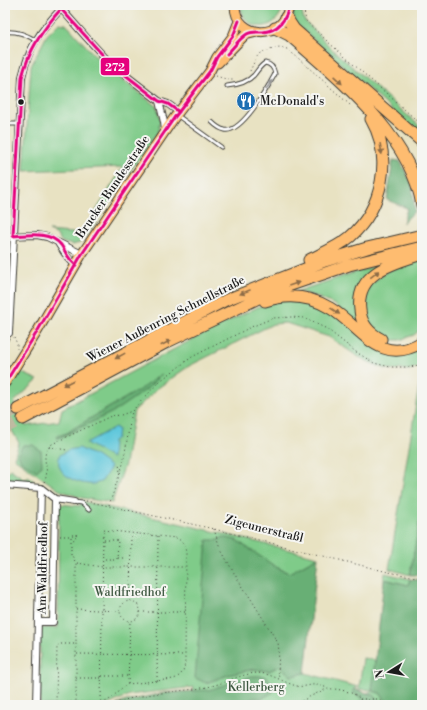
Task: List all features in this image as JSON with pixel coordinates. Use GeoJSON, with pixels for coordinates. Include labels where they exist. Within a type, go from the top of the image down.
{"type":"FeatureCollection","features":[{"type":"Feature","properties":{"kind":"highway"},"geometry":{"type":"LineString","coordinates":[[286,17],[294,29],[372,112],[386,130],[406,159],[416,179],[422,205]]}},
{"type":"Feature","properties":{"kind":"highway"},"geometry":{"type":"LineString","coordinates":[[275,28],[289,36],[395,129],[408,148],[422,175]]}},
{"type":"Feature","properties":{"kind":"highway"},"geometry":{"type":"LineString","coordinates":[[359,99],[384,107],[422,142]]}},
{"type":"Feature","properties":{"kind":"highway"},"geometry":{"type":"LineString","coordinates":[[282,277],[291,268],[333,248],[349,237],[362,224],[376,200],[380,190],[383,171],[382,149],[377,130],[359,99]]}},
{"type":"Feature","properties":{"kind":"highway","name":"Wiener Außenring Schnellstraße"},"geometry":{"type":"LineString","coordinates":[[422,235],[367,248],[325,261],[226,300],[20,414],[245,304],[273,292],[320,274],[380,256],[422,247]]}},
{"type":"Feature","properties":{"kind":"highway"},"geometry":{"type":"LineString","coordinates":[[422,254],[393,264],[374,274],[365,283],[359,302],[360,314],[366,327],[370,332],[388,342],[400,342],[412,339],[422,333]]}},
{"type":"Feature","properties":{"kind":"highway"},"geometry":{"type":"LineString","coordinates":[[245,304],[258,304],[284,297],[303,298],[330,308],[343,317],[374,344],[380,347],[401,350],[415,346],[422,342]]}},
{"type":"Feature","properties":{"kind":"main road"},"geometry":{"type":"LineString","coordinates":[[235,5],[236,14],[240,21],[250,30],[257,32]]}},
{"type":"Feature","properties":{"kind":"main road"},"geometry":{"type":"LineString","coordinates":[[275,28],[281,24],[286,17],[289,5]]}},
{"type":"Feature","properties":{"kind":"main road","name":"Brucker Bundesstraße"},"geometry":{"type":"LineString","coordinates":[[5,383],[37,332],[82,254],[165,132],[210,71],[217,57],[233,36],[240,21]]}},
{"type":"Feature","properties":{"kind":"main road","name":"Brucker Bundesstraße"},"geometry":{"type":"LineString","coordinates":[[210,71],[245,35],[275,28]]}},
{"type":"Feature","properties":{"kind":"street"},"geometry":{"type":"LineString","coordinates":[[9,333],[22,77],[26,59],[35,40],[60,7],[110,63],[159,101],[168,104],[177,115]]}},
{"type":"Feature","properties":{"kind":"street"},"geometry":{"type":"LineString","coordinates":[[159,101],[162,109],[165,132]]}},
{"type":"Feature","properties":{"kind":"street"},"geometry":{"type":"LineString","coordinates":[[162,109],[177,115]]}},
{"type":"Feature","properties":{"kind":"street"},"geometry":{"type":"LineString","coordinates":[[5,236],[37,235],[47,237],[82,254]]}},
{"type":"Feature","properties":{"kind":"street"},"geometry":{"type":"LineString","coordinates":[[58,243],[65,254],[76,265]]}},
{"type":"Feature","properties":{"kind":"street"},"geometry":{"type":"LineString","coordinates":[[5,485],[41,488],[55,499],[74,502]]}},
{"type":"Feature","properties":{"kind":"street","name":"Am Waldfriedhof"},"geometry":{"type":"LineString","coordinates":[[36,705],[41,488]]}},
{"type":"Feature","properties":{"kind":"street","name":"Am Waldfriedhof"},"geometry":{"type":"LineString","coordinates":[[38,622],[53,622],[55,499]]}},
{"type":"Feature","properties":{"kind":"lane"},"geometry":{"type":"LineString","coordinates":[[5,32],[15,32],[26,35],[35,40]]}},
{"type":"Feature","properties":{"kind":"lane"},"geometry":{"type":"LineString","coordinates":[[212,122],[223,130],[235,128],[244,120],[256,104],[275,74],[274,69],[269,64],[265,63],[260,66],[253,76],[243,83],[227,86]]}},
{"type":"Feature","properties":{"kind":"lane"},"geometry":{"type":"LineString","coordinates":[[177,115],[221,147]]}},
{"type":"Feature","properties":{"kind":"lane"},"geometry":{"type":"LineString","coordinates":[[5,124],[19,124]]}},
{"type":"Feature","properties":{"kind":"lane"},"geometry":{"type":"LineString","coordinates":[[5,342],[9,333]]}},
{"type":"Feature","properties":{"kind":"lane"},"geometry":{"type":"LineString","coordinates":[[74,502],[81,503],[89,510]]}},
{"type":"Feature","properties":{"kind":"path"},"geometry":{"type":"LineString","coordinates":[[303,5],[306,21],[422,125]]}},
{"type":"Feature","properties":{"kind":"path"},"geometry":{"type":"LineString","coordinates":[[248,76],[256,58],[260,53],[279,47],[287,49],[359,99]]}},
{"type":"Feature","properties":{"kind":"path"},"geometry":{"type":"LineString","coordinates":[[210,71],[216,76],[229,80],[238,80]]}},
{"type":"Feature","properties":{"kind":"path"},"geometry":{"type":"LineString","coordinates":[[41,488],[47,478],[44,456],[48,447],[52,444],[111,416],[122,415],[132,410],[160,381],[192,357],[251,327],[273,318],[304,318],[327,329],[356,352],[374,363],[390,367],[410,367],[422,364]]}},
{"type":"Feature","properties":{"kind":"path"},"geometry":{"type":"LineString","coordinates":[[9,333],[15,338],[17,350]]}},
{"type":"Feature","properties":{"kind":"path"},"geometry":{"type":"LineString","coordinates":[[109,505],[124,464],[132,410]]}},
{"type":"Feature","properties":{"kind":"path"},"geometry":{"type":"LineString","coordinates":[[48,447],[67,450]]}},
{"type":"Feature","properties":{"kind":"path"},"geometry":{"type":"LineString","coordinates":[[119,463],[120,473]]}},
{"type":"Feature","properties":{"kind":"path","name":"Zigeunerstraßl"},"geometry":{"type":"LineString","coordinates":[[100,504],[214,529],[388,572],[422,578]]}},
{"type":"Feature","properties":{"kind":"path"},"geometry":{"type":"LineString","coordinates":[[214,529],[220,548],[235,575],[278,643],[279,650],[277,668],[279,679]]}},
{"type":"Feature","properties":{"kind":"path"},"geometry":{"type":"LineString","coordinates":[[76,644],[60,644],[57,646],[56,702],[101,703],[106,701],[128,684],[174,679],[180,676],[184,671],[185,655],[185,546],[176,538],[103,530],[101,703]]}},
{"type":"Feature","properties":{"kind":"path"},"geometry":{"type":"LineString","coordinates":[[71,532],[71,554],[76,563],[76,702]]}},
{"type":"Feature","properties":{"kind":"path"},"geometry":{"type":"LineString","coordinates":[[72,539],[75,539],[77,532]]}},
{"type":"Feature","properties":{"kind":"path"},"geometry":{"type":"LineString","coordinates":[[130,601],[131,533]]}},
{"type":"Feature","properties":{"kind":"path"},"geometry":{"type":"LineString","coordinates":[[54,536],[76,536]]}},
{"type":"Feature","properties":{"kind":"path"},"geometry":{"type":"LineString","coordinates":[[157,681],[158,536]]}},
{"type":"Feature","properties":{"kind":"path"},"geometry":{"type":"LineString","coordinates":[[103,540],[118,540],[117,558]]}},
{"type":"Feature","properties":{"kind":"path"},"geometry":{"type":"LineString","coordinates":[[102,559],[125,558]]}},
{"type":"Feature","properties":{"kind":"path"},"geometry":{"type":"LineString","coordinates":[[76,563],[102,566],[186,567]]}},
{"type":"Feature","properties":{"kind":"path"},"geometry":{"type":"LineString","coordinates":[[130,601],[137,604],[140,612],[138,618],[130,622],[123,619],[120,611],[123,604],[130,601]]}},
{"type":"Feature","properties":{"kind":"path"},"geometry":{"type":"LineString","coordinates":[[76,609],[120,611]]}},
{"type":"Feature","properties":{"kind":"path"},"geometry":{"type":"LineString","coordinates":[[140,612],[186,612]]}},
{"type":"Feature","properties":{"kind":"path"},"geometry":{"type":"LineString","coordinates":[[422,613],[418,687],[422,705]]}},
{"type":"Feature","properties":{"kind":"path"},"geometry":{"type":"LineString","coordinates":[[128,684],[130,622]]}},
{"type":"Feature","properties":{"kind":"path"},"geometry":{"type":"LineString","coordinates":[[76,654],[129,656],[185,655]]}},
{"type":"Feature","properties":{"kind":"path"},"geometry":{"type":"LineString","coordinates":[[111,705],[133,697],[208,687],[249,674],[259,673],[279,679],[289,684],[300,686],[319,684],[327,688],[347,692],[360,698],[379,699],[384,705]]}},
{"type":"Feature","properties":{"kind":"path"},"geometry":{"type":"LineString","coordinates":[[76,678],[129,676]]}},
{"type":"Feature","properties":{"kind":"path"},"geometry":{"type":"LineString","coordinates":[[295,705],[327,688]]}},
{"type":"Feature","properties":{"kind":"path"},"geometry":{"type":"LineString","coordinates":[[360,698],[361,705]]}},
{"type":"Feature","properties":{"kind":"green space"},"geometry":{"type":"Polygon","coordinates":[[[241,5],[283,5],[280,15],[274,21],[268,25],[260,26],[253,25],[247,21],[243,14],[241,5]]]}},
{"type":"Feature","properties":{"kind":"green space"},"geometry":{"type":"Polygon","coordinates":[[[294,5],[300,5],[304,20],[333,50],[422,128],[422,137],[293,21],[294,5]]]}},
{"type":"Feature","properties":{"kind":"green space"},"geometry":{"type":"Polygon","coordinates":[[[59,23],[66,24],[98,59],[157,107],[160,120],[158,132],[85,238],[80,243],[72,245],[62,242],[56,234],[49,231],[82,234],[123,167],[24,171],[31,66],[47,35],[59,23]]]}},
{"type":"Feature","properties":{"kind":"green space"},"geometry":{"type":"Polygon","coordinates":[[[393,160],[400,161],[412,184],[415,211],[403,223],[407,208],[387,200],[393,160]]]}},
{"type":"Feature","properties":{"kind":"green space"},"geometry":{"type":"Polygon","coordinates":[[[422,258],[422,328],[414,335],[400,340],[388,340],[377,333],[365,318],[364,297],[366,288],[387,271],[422,258]]]}},
{"type":"Feature","properties":{"kind":"green space"},"geometry":{"type":"Polygon","coordinates":[[[378,265],[364,280],[365,331],[335,305],[298,291],[378,265]]]}},
{"type":"Feature","properties":{"kind":"green space"},"geometry":{"type":"Polygon","coordinates":[[[280,300],[305,301],[406,354],[422,347],[422,366],[409,370],[386,369],[357,356],[329,337],[286,323],[273,324],[189,366],[158,388],[134,411],[125,464],[112,503],[82,498],[59,490],[14,458],[19,443],[5,418],[5,389],[18,371],[38,380],[14,402],[26,426],[59,421],[62,409],[212,329],[258,307],[280,300]]]}},
{"type":"Feature","properties":{"kind":"green space"},"geometry":{"type":"Polygon","coordinates":[[[422,367],[422,508],[410,575],[389,569],[422,367]]]}},
{"type":"Feature","properties":{"kind":"green space"},"geometry":{"type":"Polygon","coordinates":[[[162,374],[147,389],[115,411],[57,439],[57,436],[67,433],[139,390],[162,374]]]}},
{"type":"Feature","properties":{"kind":"green space"},"geometry":{"type":"Polygon","coordinates":[[[23,445],[33,445],[41,451],[42,465],[37,471],[21,461],[18,454],[23,445]]]}},
{"type":"Feature","properties":{"kind":"green space"},"geometry":{"type":"Polygon","coordinates":[[[10,469],[26,480],[28,476],[33,480],[33,482],[5,481],[5,476],[10,469]]]}},
{"type":"Feature","properties":{"kind":"green space","name":"Waldfriedhof"},"geometry":{"type":"Polygon","coordinates":[[[81,501],[318,557],[289,573],[276,567],[206,683],[228,675],[254,669],[269,671],[280,666],[291,676],[305,673],[358,687],[354,689],[367,693],[372,691],[380,693],[390,705],[192,705],[194,687],[129,695],[108,705],[40,705],[40,628],[58,628],[59,504],[80,506],[81,501]]]}},
{"type":"Feature","properties":{"kind":"green space"},"geometry":{"type":"Polygon","coordinates":[[[422,508],[422,575],[410,575],[422,508]]]}},
{"type":"Feature","properties":{"kind":"green space"},"geometry":{"type":"Polygon","coordinates":[[[223,537],[236,540],[276,567],[289,573],[318,557],[305,673],[291,676],[280,666],[269,671],[254,669],[228,675],[206,683],[195,678],[207,540],[219,540],[223,537]]]}},
{"type":"Feature","properties":{"kind":"green space"},"geometry":{"type":"Polygon","coordinates":[[[385,573],[410,579],[408,585],[384,579],[385,573]]]}},
{"type":"Feature","properties":{"kind":"green space"},"geometry":{"type":"Polygon","coordinates":[[[384,579],[408,585],[410,579],[421,580],[422,705],[390,705],[380,693],[372,691],[384,579]]]}},
{"type":"Feature","properties":{"kind":"green space"},"geometry":{"type":"Polygon","coordinates":[[[363,658],[375,660],[372,690],[359,689],[363,658]]]}},
{"type":"Feature","properties":{"kind":"green space","name":"Kellerberg"},"geometry":{"type":"Polygon","coordinates":[[[251,676],[264,676],[275,684],[273,692],[263,698],[253,698],[246,703],[239,705],[229,705],[228,702],[224,705],[116,705],[126,701],[164,693],[209,690],[251,676]]]}},
{"type":"Feature","properties":{"kind":"green space"},"geometry":{"type":"Polygon","coordinates":[[[353,689],[374,695],[382,705],[363,705],[360,697],[353,692],[353,689]]]}},
{"type":"Feature","properties":{"kind":"water"},"geometry":{"type":"Polygon","coordinates":[[[115,427],[118,429],[117,438],[113,441],[112,458],[86,443],[115,427]]]}},
{"type":"Feature","properties":{"kind":"water"},"geometry":{"type":"Polygon","coordinates":[[[79,448],[96,456],[111,467],[102,481],[92,484],[83,483],[66,476],[59,467],[60,455],[68,450],[79,448]]]}},
{"type":"Feature","properties":{"kind":"tunnel"},"geometry":{"type":"LineString","coordinates":[[5,415],[18,409]]}},
{"type":"Feature","properties":{"kind":"tunnel"},"geometry":{"type":"LineString","coordinates":[[5,428],[23,419]]}},
{"type":"Feature","properties":{"kind":"transit line","name":"272"},"geometry":{"type":"LineString","coordinates":[[227,54],[247,34],[268,31],[277,27],[284,19],[289,5]]}},
{"type":"Feature","properties":{"kind":"transit line","name":"272"},"geometry":{"type":"LineString","coordinates":[[61,9],[110,63],[159,101],[168,104],[179,112]]}},
{"type":"Feature","properties":{"kind":"transit line","name":"272"},"geometry":{"type":"LineString","coordinates":[[13,236],[22,77],[32,49],[61,9]]}},
{"type":"Feature","properties":{"kind":"transit line","name":"272"},"geometry":{"type":"LineString","coordinates":[[5,383],[37,332],[82,254],[174,118],[210,71],[217,57],[233,36],[239,21]]}},
{"type":"Feature","properties":{"kind":"transit line","name":"272"},"geometry":{"type":"LineString","coordinates":[[13,236],[38,235],[51,238],[61,245],[69,258],[76,265]]}},
{"type":"Feature","properties":{"kind":"place","name":"McDonald's"},"geometry":{"type":"Point","coordinates":[246,101]}}]}
